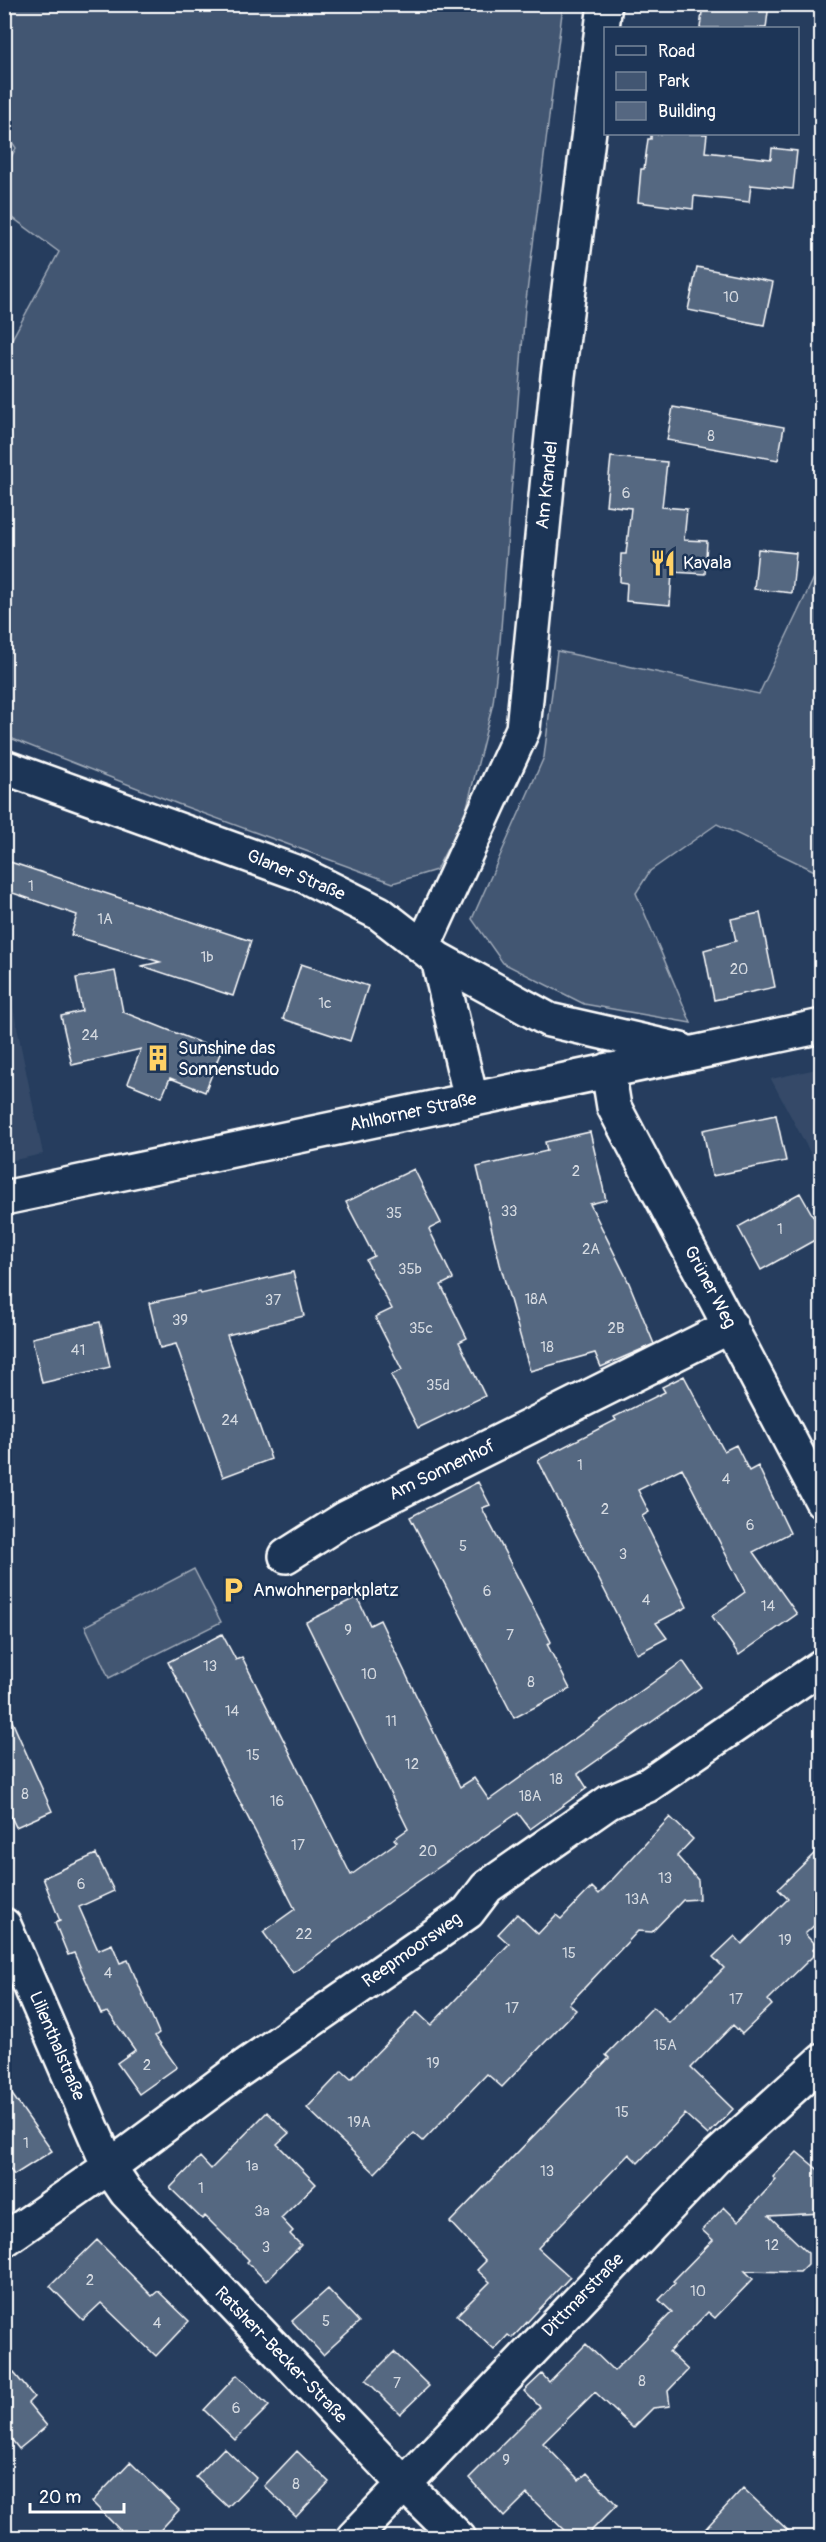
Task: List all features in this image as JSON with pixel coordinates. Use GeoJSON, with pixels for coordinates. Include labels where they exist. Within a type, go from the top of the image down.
{"type":"FeatureCollection","features":[{"type":"Feature","properties":{"kind":"street","name":"Am Krandel"},"geometry":{"type":"LineString","coordinates":[[431,953],[522,729],[558,376],[605,4]]}},
{"type":"Feature","properties":{"kind":"street","name":"Glaner Straße"},"geometry":{"type":"LineString","coordinates":[[4,767],[301,874],[379,913],[431,953],[549,1020],[692,1053]]}},
{"type":"Feature","properties":{"kind":"street"},"geometry":{"type":"LineString","coordinates":[[431,953],[471,1099]]}},
{"type":"Feature","properties":{"kind":"street","name":"Ahlhorner Straße"},"geometry":{"type":"LineString","coordinates":[[4,1198],[822,1026]]}},
{"type":"Feature","properties":{"kind":"street","name":"Grüner Weg"},"geometry":{"type":"LineString","coordinates":[[608,1070],[614,1107],[732,1326],[822,1501]]}},
{"type":"Feature","properties":{"kind":"street","name":"Am Sonnenhof"},"geometry":{"type":"LineString","coordinates":[[286,1556],[346,1518],[732,1326]]}},
{"type":"Feature","properties":{"kind":"street","name":"Reepmoorsweg"},"geometry":{"type":"LineString","coordinates":[[4,2240],[109,2167],[238,2071],[468,1911],[487,1887],[609,1802],[648,1785],[822,1666]]}},
{"type":"Feature","properties":{"kind":"street","name":"Lilienthalstraße"},"geometry":{"type":"LineString","coordinates":[[4,1925],[109,2167]]}},
{"type":"Feature","properties":{"kind":"street","name":"Dittmarstraße"},"geometry":{"type":"LineString","coordinates":[[353,2538],[714,2158],[822,2061]]}},
{"type":"Feature","properties":{"kind":"street","name":"Ratsherr-Becker-Straße"},"geometry":{"type":"LineString","coordinates":[[109,2167],[126,2192],[403,2483],[459,2538]]}},
{"type":"Feature","properties":{"kind":"shaded area"},"geometry":{"type":"Polygon","coordinates":[[[5,986],[9,988],[43,1154],[5,1162],[5,986]]]}},
{"type":"Feature","properties":{"kind":"shaded area"},"geometry":{"type":"Polygon","coordinates":[[[822,1068],[821,1173],[771,1079],[822,1068]]]}},
{"type":"Feature","properties":{"kind":"green space"},"geometry":{"type":"Polygon","coordinates":[[[5,4],[563,5],[525,308],[500,642],[493,703],[465,815],[436,870],[393,883],[178,804],[5,736],[5,352],[59,252],[5,212],[5,168],[16,148],[5,131],[5,4]]]}},
{"type":"Feature","properties":{"kind":"green space"},"geometry":{"type":"Polygon","coordinates":[[[821,563],[821,874],[717,824],[650,871],[636,893],[691,1023],[584,1004],[503,963],[472,919],[544,757],[557,651],[759,694],[821,563]]]}},
{"type":"Feature","properties":{"kind":"green space"},"geometry":{"type":"Polygon","coordinates":[[[194,1569],[221,1622],[109,1678],[85,1626],[194,1569]]]}},
{"type":"Feature","properties":{"kind":"building"},"geometry":{"type":"Polygon","coordinates":[[[703,4],[769,4],[766,27],[700,27],[703,4]]]}},
{"type":"Feature","properties":{"kind":"building"},"geometry":{"type":"Polygon","coordinates":[[[651,135],[707,135],[705,152],[771,159],[772,148],[797,151],[793,189],[751,185],[749,202],[694,196],[693,209],[638,202],[641,169],[644,169],[648,139],[651,139],[651,135]]]}},
{"type":"Feature","properties":{"kind":"building"},"geometry":{"type":"Polygon","coordinates":[[[697,267],[773,282],[764,325],[688,310],[697,267]]]}},
{"type":"Feature","properties":{"kind":"building"},"geometry":{"type":"Polygon","coordinates":[[[673,407],[784,427],[778,460],[667,440],[673,407]]]}},
{"type":"Feature","properties":{"kind":"building"},"geometry":{"type":"Polygon","coordinates":[[[611,457],[667,462],[662,507],[687,509],[684,540],[707,541],[705,574],[672,572],[670,605],[626,601],[627,583],[620,582],[621,554],[626,554],[631,508],[606,505],[611,457]]]}},
{"type":"Feature","properties":{"kind":"building"},"geometry":{"type":"Polygon","coordinates":[[[758,549],[796,553],[792,593],[754,589],[758,549]]]}},
{"type":"Feature","properties":{"kind":"building"},"geometry":{"type":"Polygon","coordinates":[[[4,860],[251,941],[233,996],[142,966],[160,962],[71,935],[77,915],[4,890],[4,860]]]}},
{"type":"Feature","properties":{"kind":"building"},"geometry":{"type":"Polygon","coordinates":[[[760,913],[775,987],[714,1000],[704,950],[736,941],[731,919],[760,913]]]}},
{"type":"Feature","properties":{"kind":"building"},"geometry":{"type":"Polygon","coordinates":[[[301,964],[368,986],[350,1041],[283,1019],[301,964]]]}},
{"type":"Feature","properties":{"kind":"building"},"geometry":{"type":"Polygon","coordinates":[[[115,971],[123,1012],[221,1051],[205,1092],[170,1078],[162,1097],[128,1083],[141,1049],[72,1065],[61,1016],[82,1011],[76,978],[115,971]]]}},
{"type":"Feature","properties":{"kind":"building"},"geometry":{"type":"Polygon","coordinates":[[[776,1115],[786,1161],[712,1176],[703,1130],[776,1115]]]}},
{"type":"Feature","properties":{"kind":"building"},"geometry":{"type":"Polygon","coordinates":[[[590,1132],[606,1200],[590,1204],[629,1283],[654,1344],[601,1367],[595,1353],[530,1371],[500,1264],[477,1167],[547,1151],[545,1142],[590,1132]]]}},
{"type":"Feature","properties":{"kind":"building"},"geometry":{"type":"Polygon","coordinates":[[[414,1169],[441,1223],[429,1229],[453,1279],[441,1285],[467,1338],[459,1342],[485,1396],[418,1428],[391,1375],[402,1370],[375,1317],[392,1309],[366,1260],[374,1256],[346,1202],[414,1169]]]}},
{"type":"Feature","properties":{"kind":"building"},"geometry":{"type":"Polygon","coordinates":[[[800,1193],[822,1232],[822,1236],[761,1270],[738,1227],[800,1193]]]}},
{"type":"Feature","properties":{"kind":"building"},"geometry":{"type":"Polygon","coordinates":[[[293,1272],[304,1316],[227,1335],[271,1459],[223,1477],[176,1344],[160,1348],[149,1303],[200,1292],[201,1294],[293,1272]]]}},
{"type":"Feature","properties":{"kind":"building"},"geometry":{"type":"Polygon","coordinates":[[[100,1322],[110,1367],[42,1383],[32,1338],[100,1322]]]}},
{"type":"Feature","properties":{"kind":"building"},"geometry":{"type":"Polygon","coordinates":[[[684,1376],[724,1451],[736,1445],[749,1471],[758,1466],[790,1533],[753,1552],[797,1614],[739,1655],[712,1616],[745,1592],[682,1468],[638,1490],[649,1512],[642,1516],[687,1607],[656,1623],[667,1638],[637,1654],[538,1460],[616,1420],[614,1417],[665,1392],[662,1387],[684,1376]]]}},
{"type":"Feature","properties":{"kind":"building"},"geometry":{"type":"Polygon","coordinates":[[[478,1482],[490,1505],[482,1508],[551,1642],[547,1644],[570,1689],[514,1718],[410,1517],[478,1482]]]}},
{"type":"Feature","properties":{"kind":"building"},"geometry":{"type":"Polygon","coordinates":[[[357,1597],[370,1625],[380,1620],[460,1787],[474,1778],[489,1800],[683,1661],[701,1687],[578,1774],[587,1788],[530,1829],[518,1813],[394,1898],[293,1973],[263,1932],[295,1909],[168,1662],[222,1634],[236,1660],[242,1657],[351,1875],[397,1842],[394,1839],[408,1829],[306,1622],[357,1597]]]}},
{"type":"Feature","properties":{"kind":"building"},"geometry":{"type":"Polygon","coordinates":[[[4,1703],[52,1811],[16,1827],[4,1802],[4,1703]]]}},
{"type":"Feature","properties":{"kind":"building"},"geometry":{"type":"Polygon","coordinates":[[[670,1817],[693,1839],[677,1856],[698,1880],[699,1899],[683,1900],[652,1932],[638,1931],[569,2004],[576,2010],[502,2087],[487,2074],[423,2141],[414,2133],[375,2173],[307,2108],[342,2071],[351,2079],[417,2012],[431,2025],[509,1944],[498,1934],[517,1914],[538,1934],[556,1915],[561,1919],[592,1887],[599,1894],[670,1817]]]}},
{"type":"Feature","properties":{"kind":"building"},"geometry":{"type":"Polygon","coordinates":[[[822,1846],[822,1918],[805,1934],[816,1946],[813,1950],[816,1953],[768,2000],[772,2005],[742,2034],[733,2025],[691,2068],[733,2109],[708,2135],[685,2114],[638,2163],[629,2154],[538,2248],[570,2277],[512,2338],[508,2335],[494,2350],[457,2315],[490,2282],[477,2270],[486,2261],[450,2222],[609,2058],[606,2055],[653,2007],[669,2023],[724,1968],[713,1957],[735,1936],[742,1944],[788,1899],[778,1889],[822,1846]]]}},
{"type":"Feature","properties":{"kind":"building"},"geometry":{"type":"Polygon","coordinates":[[[96,1854],[114,1891],[79,1907],[98,1950],[112,1944],[120,1963],[128,1960],[159,2033],[155,2036],[177,2067],[139,2094],[117,2063],[135,2050],[108,2012],[101,2014],[74,1953],[68,1955],[55,1923],[60,1921],[43,1878],[96,1854]]]}},
{"type":"Feature","properties":{"kind":"building"},"geometry":{"type":"Polygon","coordinates":[[[4,2083],[52,2151],[14,2175],[4,2161],[4,2083]]]}},
{"type":"Feature","properties":{"kind":"building"},"geometry":{"type":"Polygon","coordinates":[[[267,2112],[289,2133],[277,2144],[316,2184],[281,2218],[293,2231],[290,2234],[301,2245],[266,2281],[247,2262],[249,2260],[205,2216],[202,2219],[170,2188],[200,2157],[211,2169],[267,2112]]]}},
{"type":"Feature","properties":{"kind":"building"},"geometry":{"type":"Polygon","coordinates":[[[797,2152],[822,2173],[822,2213],[769,2216],[808,2253],[808,2264],[800,2272],[745,2271],[753,2279],[715,2318],[708,2312],[669,2352],[688,2370],[668,2391],[670,2406],[653,2408],[633,2428],[595,2392],[543,2443],[579,2480],[587,2473],[617,2505],[584,2538],[572,2538],[527,2494],[504,2517],[469,2478],[540,2407],[524,2391],[542,2374],[549,2382],[586,2344],[614,2371],[672,2312],[659,2300],[675,2283],[673,2281],[713,2240],[702,2230],[724,2207],[738,2221],[776,2180],[773,2177],[797,2152]]]}},
{"type":"Feature","properties":{"kind":"building"},"geometry":{"type":"Polygon","coordinates":[[[97,2240],[152,2296],[158,2291],[189,2321],[156,2356],[101,2303],[83,2320],[50,2286],[97,2240]]]}},
{"type":"Feature","properties":{"kind":"building"},"geometry":{"type":"Polygon","coordinates":[[[328,2289],[359,2322],[323,2355],[292,2321],[328,2289]]]}},
{"type":"Feature","properties":{"kind":"building"},"geometry":{"type":"Polygon","coordinates":[[[394,2352],[429,2386],[400,2414],[366,2380],[394,2352]]]}},
{"type":"Feature","properties":{"kind":"building"},"geometry":{"type":"Polygon","coordinates":[[[4,2361],[34,2397],[28,2403],[47,2426],[19,2449],[4,2430],[4,2361]]]}},
{"type":"Feature","properties":{"kind":"building"},"geometry":{"type":"Polygon","coordinates":[[[237,2375],[269,2406],[235,2440],[204,2410],[237,2375]]]}},
{"type":"Feature","properties":{"kind":"building"},"geometry":{"type":"Polygon","coordinates":[[[224,2448],[256,2478],[228,2507],[196,2477],[224,2448]]]}},
{"type":"Feature","properties":{"kind":"building"},"geometry":{"type":"Polygon","coordinates":[[[297,2451],[329,2482],[296,2517],[264,2486],[297,2451]]]}},
{"type":"Feature","properties":{"kind":"building"},"geometry":{"type":"Polygon","coordinates":[[[130,2462],[179,2510],[153,2538],[128,2538],[92,2502],[130,2462]]]}},
{"type":"Feature","properties":{"kind":"building"},"geometry":{"type":"Polygon","coordinates":[[[743,2488],[796,2538],[697,2538],[743,2488]]]}},
{"type":"Feature","properties":{"kind":"place","name":"Kavala"},"geometry":{"type":"Point","coordinates":[663,563]}},
{"type":"Feature","properties":{"kind":"place","name":"Sunshine das Sonnenstudo"},"geometry":{"type":"Point","coordinates":[158,1058]}},
{"type":"Feature","properties":{"kind":"place","name":"Anwohnerparkplatz"},"geometry":{"type":"Point","coordinates":[233,1590]}}]}
